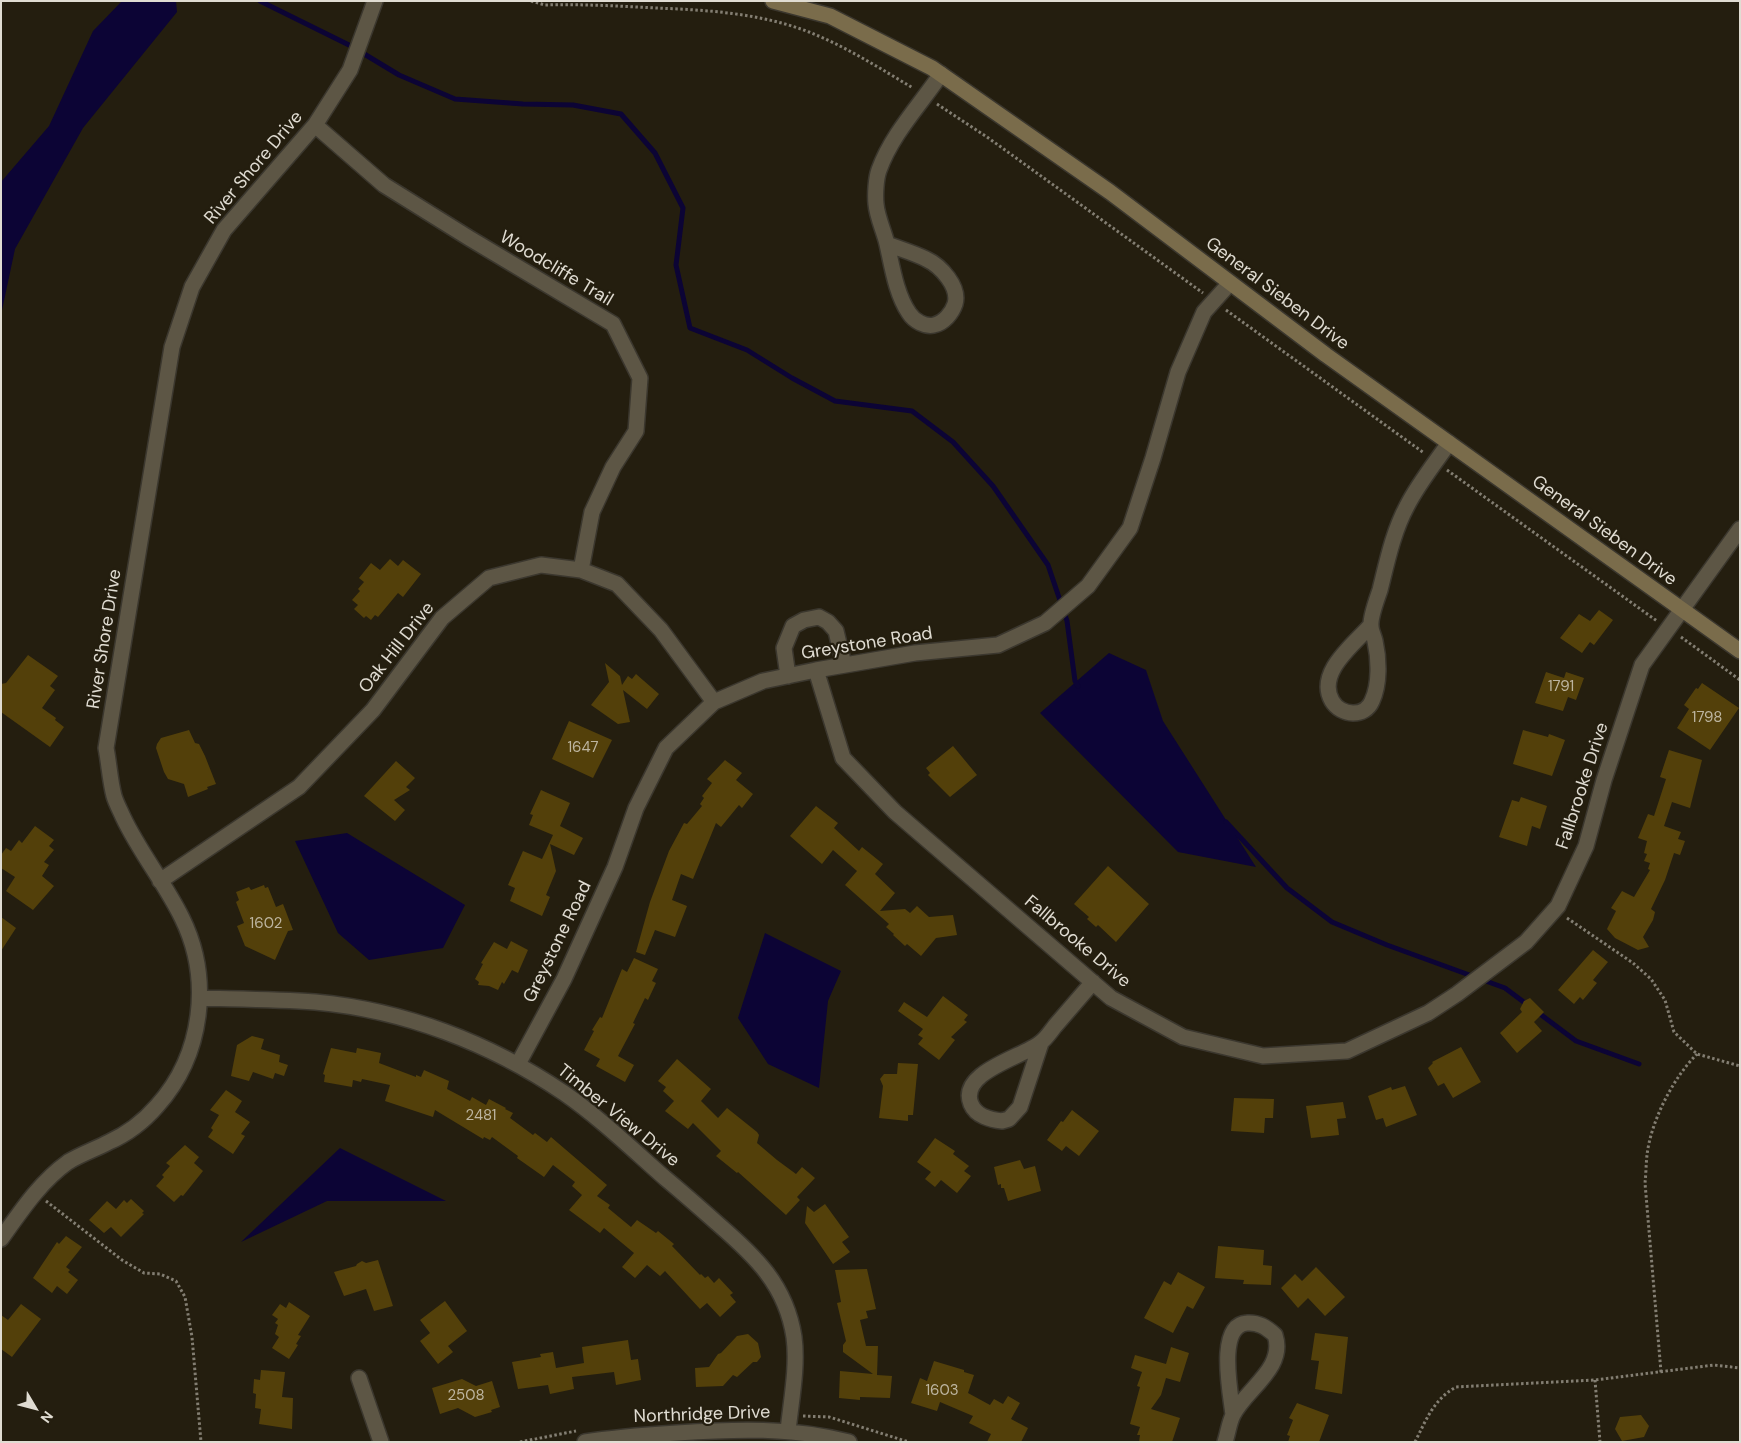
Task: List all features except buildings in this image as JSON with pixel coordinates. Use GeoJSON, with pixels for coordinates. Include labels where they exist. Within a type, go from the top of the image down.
{"type":"FeatureCollection","features":[{"type":"Feature","properties":{"kind":"street","name":"River Shore Drive"},"geometry":{"type":"LineString","coordinates":[[1,1239],[27,1202],[43,1184],[68,1163],[118,1138],[138,1124],[157,1106],[171,1088],[188,1058],[199,1013],[200,998],[197,962],[182,918],[132,836],[114,797],[106,748],[172,347],[192,287],[224,230],[316,125],[350,70],[375,1]]}},
{"type":"Feature","properties":{"kind":"street","name":"General Sieben Drive"},"geometry":{"type":"LineString","coordinates":[[773,1],[830,16],[941,74],[1110,192],[1326,355],[1740,651]]}},
{"type":"Feature","properties":{"kind":"street"},"geometry":{"type":"LineString","coordinates":[[887,244],[928,259],[947,276],[955,290],[956,302],[950,314],[939,324],[932,326],[924,324],[916,321],[908,313],[892,268],[876,204],[879,171],[898,134],[941,74]]}},
{"type":"Feature","properties":{"kind":"street","name":"Woodcliffe Trail"},"geometry":{"type":"LineString","coordinates":[[316,125],[384,185],[613,324],[640,378],[636,430],[613,467],[592,512],[581,570]]}},
{"type":"Feature","properties":{"kind":"street","name":"Greystone Road"},"geometry":{"type":"LineString","coordinates":[[518,1064],[564,979],[615,867],[636,808],[666,748],[714,702],[763,682],[816,670],[915,653],[998,644],[1045,623],[1088,586],[1130,528],[1178,372],[1204,312],[1230,283]]}},
{"type":"Feature","properties":{"kind":"street"},"geometry":{"type":"LineString","coordinates":[[1370,626],[1375,641],[1377,686],[1372,703],[1365,710],[1356,714],[1343,711],[1334,704],[1327,692],[1328,681],[1336,664],[1370,626],[1395,534],[1407,506],[1449,443]]}},
{"type":"Feature","properties":{"kind":"street","name":"Fallbrooke Drive"},"geometry":{"type":"LineString","coordinates":[[816,670],[843,758],[895,812],[1111,998],[1183,1037],[1263,1056],[1347,1051],[1428,1013],[1457,994],[1526,942],[1554,910],[1586,846],[1604,780],[1642,665],[1740,529]]}},
{"type":"Feature","properties":{"kind":"street","name":"Oak Hill Drive"},"geometry":{"type":"LineString","coordinates":[[160,881],[299,787],[373,710],[442,618],[489,578],[541,565],[581,570],[618,584],[661,630],[714,702]]}},
{"type":"Feature","properties":{"kind":"street"},"geometry":{"type":"LineString","coordinates":[[788,676],[784,648],[793,626],[804,620],[819,618],[828,622],[836,631],[844,665]]}},
{"type":"Feature","properties":{"kind":"street"},"geometry":{"type":"LineString","coordinates":[[1041,1043],[986,1071],[973,1084],[969,1096],[971,1105],[976,1111],[985,1118],[1002,1122],[1014,1115],[1020,1108],[1041,1043],[1093,982]]}},
{"type":"Feature","properties":{"kind":"street","name":"Timber View Drive"},"geometry":{"type":"LineString","coordinates":[[200,998],[316,1002],[404,1018],[464,1039],[518,1064],[566,1094],[609,1128],[746,1248],[769,1274],[784,1303],[794,1337],[794,1370],[788,1431]]}},
{"type":"Feature","properties":{"kind":"street"},"geometry":{"type":"LineString","coordinates":[[1225,1442],[1233,1415],[1272,1365],[1278,1348],[1275,1335],[1263,1326],[1254,1323],[1238,1325],[1233,1330],[1228,1342],[1233,1415]]}},
{"type":"Feature","properties":{"kind":"street"},"geometry":{"type":"LineString","coordinates":[[359,1378],[381,1442]]}},
{"type":"Feature","properties":{"kind":"street","name":"Northridge Drive"},"geometry":{"type":"LineString","coordinates":[[585,1442],[628,1436],[734,1429],[788,1431],[849,1442]]}},
{"type":"Feature","properties":{"kind":"path"},"geometry":{"type":"LineString","coordinates":[[531,1],[545,4],[698,9],[732,13],[772,21],[809,32],[883,70],[987,137],[1740,680]]}},
{"type":"Feature","properties":{"kind":"path"},"geometry":{"type":"LineString","coordinates":[[1554,910],[1633,963],[1651,978],[1665,1000],[1674,1032],[1697,1054],[1740,1066]]}},
{"type":"Feature","properties":{"kind":"path"},"geometry":{"type":"LineString","coordinates":[[1661,1372],[1645,1183],[1647,1154],[1653,1128],[1663,1104],[1688,1063],[1697,1054]]}},
{"type":"Feature","properties":{"kind":"path"},"geometry":{"type":"LineString","coordinates":[[36,1193],[122,1260],[144,1273],[160,1274],[176,1281],[185,1297],[192,1337],[201,1442]]}},
{"type":"Feature","properties":{"kind":"path"},"geometry":{"type":"LineString","coordinates":[[1415,1442],[1433,1406],[1456,1387],[1595,1380],[1714,1364],[1740,1368]]}},
{"type":"Feature","properties":{"kind":"path"},"geometry":{"type":"LineString","coordinates":[[1595,1380],[1600,1442]]}},
{"type":"Feature","properties":{"kind":"path"},"geometry":{"type":"LineString","coordinates":[[829,1417],[908,1442]]}},
{"type":"Feature","properties":{"kind":"shaded area"},"geometry":{"type":"Polygon","coordinates":[[[122,1],[176,1],[177,12],[83,128],[15,249],[1,315],[1,182],[49,126],[93,31],[122,1]]]}},
{"type":"Feature","properties":{"kind":"shaded area"},"geometry":{"type":"Polygon","coordinates":[[[1109,653],[1146,670],[1163,721],[1256,867],[1178,852],[1040,713],[1109,653]]]}},
{"type":"Feature","properties":{"kind":"shaded area"},"geometry":{"type":"Polygon","coordinates":[[[347,833],[465,905],[443,948],[369,960],[338,933],[295,841],[347,833]]]}},
{"type":"Feature","properties":{"kind":"shaded area"},"geometry":{"type":"Polygon","coordinates":[[[765,933],[841,971],[828,1001],[819,1088],[768,1064],[738,1018],[765,933]]]}},
{"type":"Feature","properties":{"kind":"shaded area"},"geometry":{"type":"Polygon","coordinates":[[[340,1148],[446,1201],[327,1201],[241,1242],[340,1148]]]}},
{"type":"Feature","properties":{"kind":"waterway"},"geometry":{"type":"LineString","coordinates":[[260,1],[351,46],[399,75],[455,99],[523,104],[573,105],[621,114],[655,153],[683,208],[676,265],[690,328],[747,350],[792,378],[835,401],[912,411],[953,442],[993,486],[1048,565],[1067,621],[1075,681],[1078,686]]}},
{"type":"Feature","properties":{"kind":"waterway"},"geometry":{"type":"LineString","coordinates":[[1226,822],[1287,888],[1332,922],[1387,945],[1505,988],[1529,1006]]}},
{"type":"Feature","properties":{"kind":"waterway"},"geometry":{"type":"LineString","coordinates":[[1536,1011],[1576,1041],[1639,1064]]}}]}
